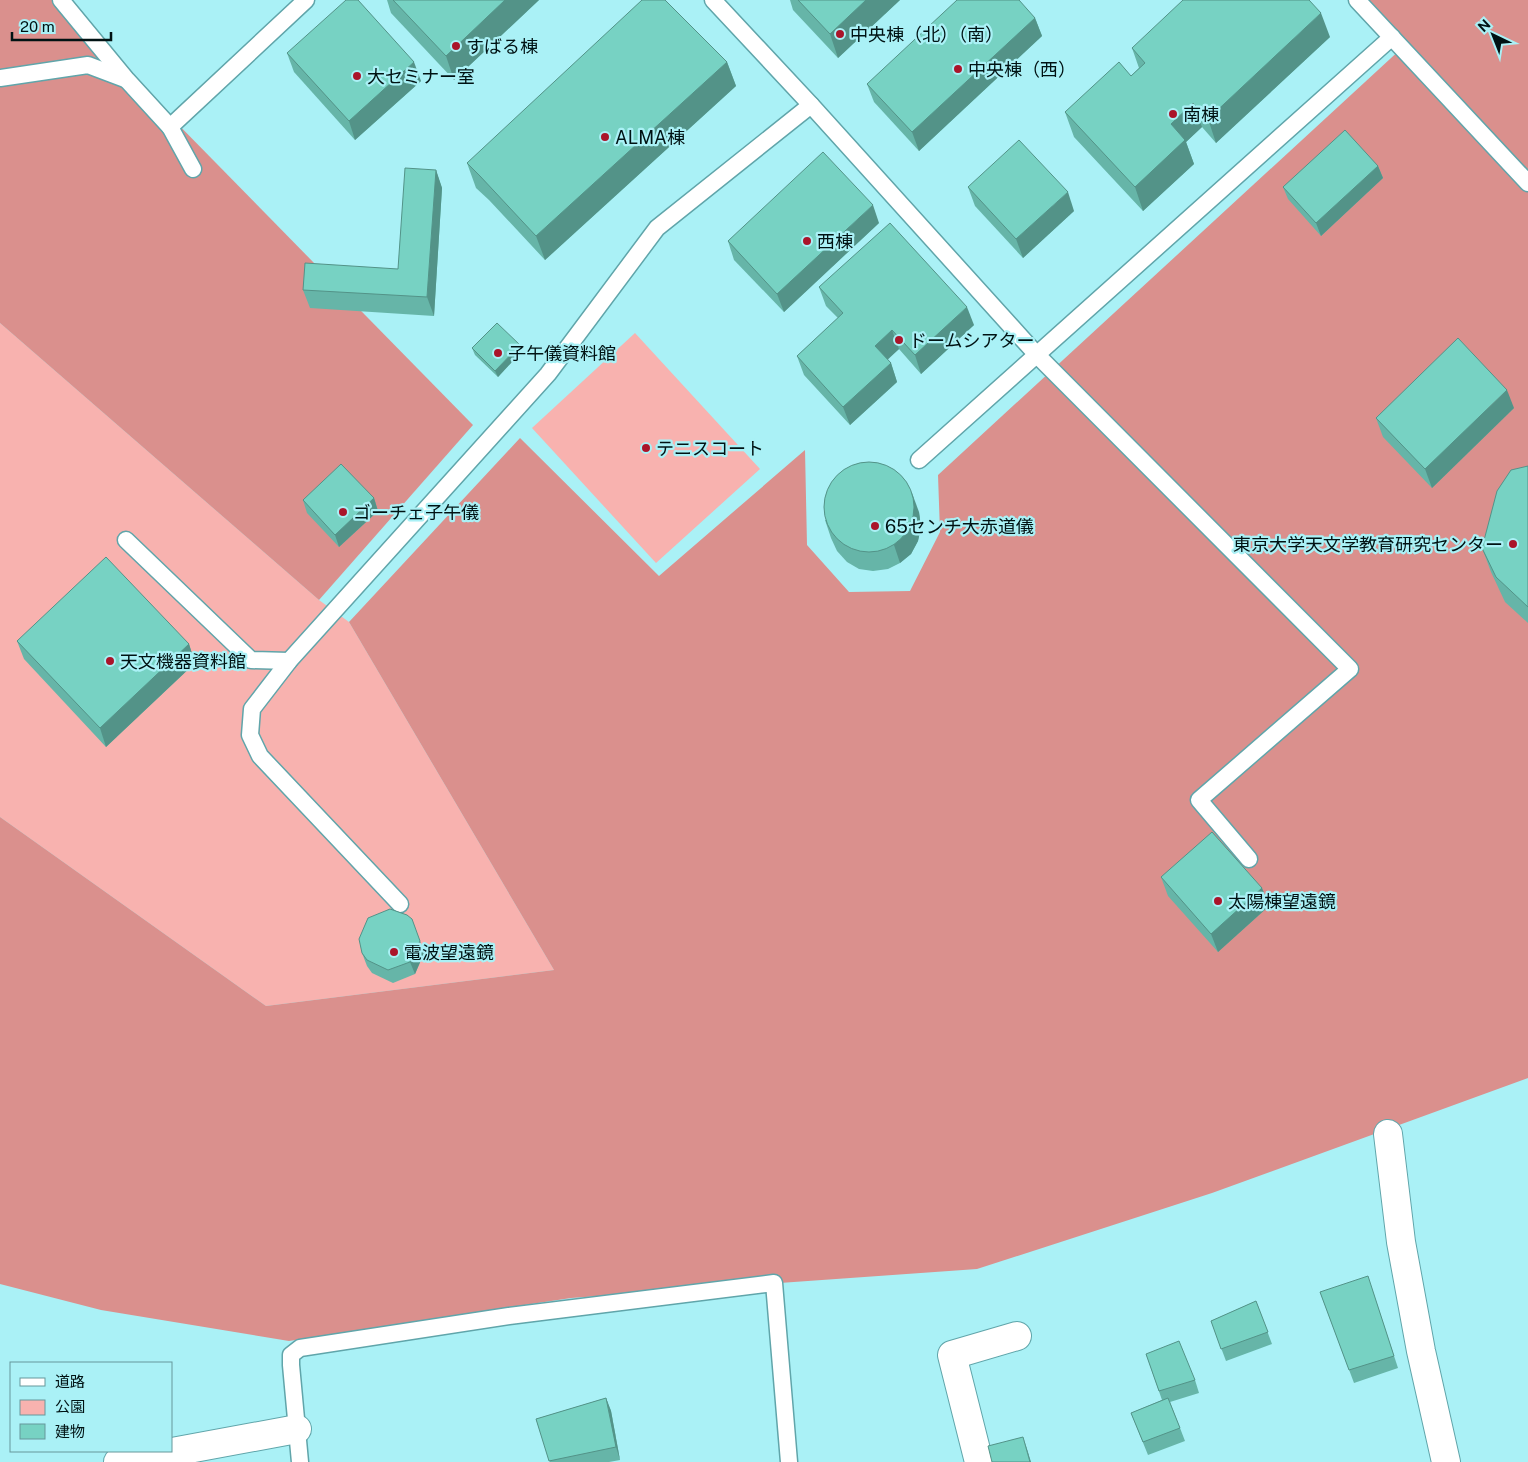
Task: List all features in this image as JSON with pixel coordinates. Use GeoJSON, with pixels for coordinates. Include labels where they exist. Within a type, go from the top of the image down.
{"type":"FeatureCollection","features":[{"type":"Feature","properties":{"kind":"street"},"geometry":{"type":"LineString","coordinates":[[1388,1134],[1401,1242],[1421,1351],[1446,1462]]}},
{"type":"Feature","properties":{"kind":"street"},"geometry":{"type":"LineString","coordinates":[[979,1462],[952,1355],[1017,1336]]}},
{"type":"Feature","properties":{"kind":"street"},"geometry":{"type":"LineString","coordinates":[[118,1462],[297,1429]]}},
{"type":"Feature","properties":{"kind":"lane"},"geometry":{"type":"LineString","coordinates":[[61,0],[127,80],[170,127],[193,169]]}},
{"type":"Feature","properties":{"kind":"lane"},"geometry":{"type":"LineString","coordinates":[[170,127],[306,0]]}},
{"type":"Feature","properties":{"kind":"lane"},"geometry":{"type":"LineString","coordinates":[[713,0],[811,105],[1037,355],[1350,669],[1199,800],[1250,859]]}},
{"type":"Feature","properties":{"kind":"lane"},"geometry":{"type":"LineString","coordinates":[[1357,0],[1528,183]]}},
{"type":"Feature","properties":{"kind":"lane"},"geometry":{"type":"LineString","coordinates":[[919,460],[1392,37]]}},
{"type":"Feature","properties":{"kind":"lane"},"geometry":{"type":"LineString","coordinates":[[0,78],[88,65],[127,80]]}},
{"type":"Feature","properties":{"kind":"lane"},"geometry":{"type":"LineString","coordinates":[[400,904],[260,756],[250,735],[252,709],[289,661],[548,374],[657,228],[811,105]]}},
{"type":"Feature","properties":{"kind":"lane"},"geometry":{"type":"LineString","coordinates":[[126,540],[251,660],[289,661]]}},
{"type":"Feature","properties":{"kind":"lane"},"geometry":{"type":"LineString","coordinates":[[300,1462],[291,1365],[291,1355],[300,1348],[509,1316],[774,1283],[789,1462]]}},
{"type":"Feature","properties":{"kind":"green space"},"geometry":{"type":"Polygon","coordinates":[[[0,323],[319,600],[349,622],[554,970],[266,1006],[0,817],[0,323]]]}},
{"type":"Feature","properties":{"kind":"green space","name":"テニスコート"},"geometry":{"type":"Polygon","coordinates":[[[635,333],[760,469],[656,563],[532,428],[635,333]]]}},
{"type":"Feature","properties":{"kind":"shaded area"},"geometry":{"type":"Polygon","coordinates":[[[0,0],[56,0],[473,425],[319,600],[0,323],[0,0]]]}},
{"type":"Feature","properties":{"kind":"shaded area"},"geometry":{"type":"Polygon","coordinates":[[[1359,0],[1528,0],[1528,1078],[1212,1193],[977,1269],[571,1298],[289,1341],[101,1310],[0,1284],[0,817],[266,1006],[554,970],[349,622],[520,438],[659,576],[805,450],[807,545],[849,592],[910,591],[940,532],[938,475],[1403,47],[1359,0]]]}},
{"type":"Feature","properties":{"kind":"building","name":"大セミナー室"},"geometry":{"type":"Polygon","coordinates":[[[346,0],[358,0],[414,62],[349,121],[287,53],[346,0]]]}},
{"type":"Feature","properties":{"kind":"building"},"geometry":{"type":"Polygon","coordinates":[[[393,0],[505,0],[446,56],[393,0]]]}},
{"type":"Feature","properties":{"kind":"building","name":"ALMA棟"},"geometry":{"type":"Polygon","coordinates":[[[642,0],[665,0],[727,62],[536,236],[467,163],[642,0]]]}},
{"type":"Feature","properties":{"kind":"building"},"geometry":{"type":"Polygon","coordinates":[[[798,0],[866,0],[830,34],[798,0]]]}},
{"type":"Feature","properties":{"kind":"building","name":"中央棟（西）"},"geometry":{"type":"Polygon","coordinates":[[[957,0],[1019,0],[1035,18],[912,132],[867,84],[957,0]]]}},
{"type":"Feature","properties":{"kind":"building","name":"南棟"},"geometry":{"type":"Polygon","coordinates":[[[1183,0],[1309,0],[1321,13],[1208,119],[1193,103],[1171,124],[1185,140],[1135,187],[1065,112],[1119,62],[1131,76],[1145,63],[1132,48],[1183,0]]]}},
{"type":"Feature","properties":{"kind":"building"},"geometry":{"type":"Polygon","coordinates":[[[1345,130],[1378,166],[1316,223],[1283,187],[1345,130]]]}},
{"type":"Feature","properties":{"kind":"building"},"geometry":{"type":"Polygon","coordinates":[[[1019,140],[1068,192],[1016,239],[968,187],[1019,140]]]}},
{"type":"Feature","properties":{"kind":"building","name":"西棟"},"geometry":{"type":"Polygon","coordinates":[[[823,152],[873,205],[777,294],[728,241],[823,152]]]}},
{"type":"Feature","properties":{"kind":"building"},"geometry":{"type":"Polygon","coordinates":[[[405,168],[436,170],[427,297],[303,290],[305,263],[398,269],[405,168]]]}},
{"type":"Feature","properties":{"kind":"building","name":"ドームシアター"},"geometry":{"type":"Polygon","coordinates":[[[890,223],[967,307],[915,355],[892,330],[875,346],[891,363],[843,407],[797,356],[843,313],[819,287],[890,223]]]}},
{"type":"Feature","properties":{"kind":"building","name":"子午儀資料館"},"geometry":{"type":"Polygon","coordinates":[[[497,323],[520,345],[495,371],[472,348],[497,323]]]}},
{"type":"Feature","properties":{"kind":"building"},"geometry":{"type":"Polygon","coordinates":[[[1458,338],[1507,390],[1425,469],[1376,418],[1458,338]]]}},
{"type":"Feature","properties":{"kind":"building","name":"65センチ大赤道儀"},"geometry":{"type":"Polygon","coordinates":[[[869,462],[886,465],[901,475],[911,490],[914,507],[911,524],[901,539],[886,549],[869,552],[852,549],[837,539],[827,524],[824,507],[827,490],[837,475],[852,465],[869,462]]]}},
{"type":"Feature","properties":{"kind":"building","name":"ゴーチェ子午儀"},"geometry":{"type":"Polygon","coordinates":[[[341,464],[374,498],[335,535],[303,500],[341,464]]]}},
{"type":"Feature","properties":{"kind":"building","name":"東京大学天文学教育研究センター"},"geometry":{"type":"Polygon","coordinates":[[[1528,466],[1528,607],[1496,577],[1482,548],[1497,491],[1511,470],[1528,466]]]}},
{"type":"Feature","properties":{"kind":"building","name":"天文機器資料館"},"geometry":{"type":"Polygon","coordinates":[[[106,557],[189,644],[100,728],[17,641],[106,557]]]}},
{"type":"Feature","properties":{"kind":"building","name":"太陽棟望遠鏡"},"geometry":{"type":"Polygon","coordinates":[[[1212,832],[1262,888],[1211,934],[1161,877],[1212,832]]]}},
{"type":"Feature","properties":{"kind":"building","name":"電波望遠鏡"},"geometry":{"type":"Polygon","coordinates":[[[390,909],[407,915],[412,919],[420,941],[410,962],[388,970],[367,960],[362,953],[359,939],[368,918],[390,909]]]}},
{"type":"Feature","properties":{"kind":"building"},"geometry":{"type":"Polygon","coordinates":[[[1368,1276],[1394,1356],[1349,1370],[1320,1292],[1368,1276]]]}},
{"type":"Feature","properties":{"kind":"building"},"geometry":{"type":"Polygon","coordinates":[[[1256,1301],[1268,1332],[1221,1349],[1211,1321],[1256,1301]]]}},
{"type":"Feature","properties":{"kind":"building"},"geometry":{"type":"Polygon","coordinates":[[[1179,1341],[1195,1380],[1159,1391],[1146,1354],[1179,1341]]]}},
{"type":"Feature","properties":{"kind":"building"},"geometry":{"type":"Polygon","coordinates":[[[606,1398],[616,1447],[549,1461],[536,1419],[606,1398]]]}},
{"type":"Feature","properties":{"kind":"building"},"geometry":{"type":"Polygon","coordinates":[[[1168,1398],[1180,1428],[1143,1442],[1131,1413],[1168,1398]]]}},
{"type":"Feature","properties":{"kind":"building"},"geometry":{"type":"Polygon","coordinates":[[[1023,1437],[1030,1462],[992,1462],[988,1446],[1023,1437]]]}},
{"type":"Feature","properties":{"kind":"place","name":"中央棟（北）（南）"},"geometry":{"type":"Point","coordinates":[840,34]}},
{"type":"Feature","properties":{"kind":"place","name":"すばる棟"},"geometry":{"type":"Point","coordinates":[456,46]}},
{"type":"Feature","properties":{"kind":"place","name":"中央棟（西）"},"geometry":{"type":"Point","coordinates":[958,69]}},
{"type":"Feature","properties":{"kind":"place","name":"大セミナー室"},"geometry":{"type":"Point","coordinates":[357,76]}},
{"type":"Feature","properties":{"kind":"place","name":"南棟"},"geometry":{"type":"Point","coordinates":[1173,114]}},
{"type":"Feature","properties":{"kind":"place","name":"ALMA棟"},"geometry":{"type":"Point","coordinates":[605,137]}},
{"type":"Feature","properties":{"kind":"place","name":"西棟"},"geometry":{"type":"Point","coordinates":[807,241]}},
{"type":"Feature","properties":{"kind":"place","name":"ドームシアター"},"geometry":{"type":"Point","coordinates":[899,340]}},
{"type":"Feature","properties":{"kind":"place","name":"子午儀資料館"},"geometry":{"type":"Point","coordinates":[498,353]}},
{"type":"Feature","properties":{"kind":"place","name":"テニスコート"},"geometry":{"type":"Point","coordinates":[646,448]}},
{"type":"Feature","properties":{"kind":"place","name":"ゴーチェ子午儀"},"geometry":{"type":"Point","coordinates":[343,512]}},
{"type":"Feature","properties":{"kind":"place","name":"65センチ大赤道儀"},"geometry":{"type":"Point","coordinates":[875,526]}},
{"type":"Feature","properties":{"kind":"place","name":"東京大学天文学教育研究センター"},"geometry":{"type":"Point","coordinates":[1513,544]}},
{"type":"Feature","properties":{"kind":"place","name":"天文機器資料館"},"geometry":{"type":"Point","coordinates":[110,661]}},
{"type":"Feature","properties":{"kind":"place","name":"太陽棟望遠鏡"},"geometry":{"type":"Point","coordinates":[1218,901]}},
{"type":"Feature","properties":{"kind":"place","name":"電波望遠鏡"},"geometry":{"type":"Point","coordinates":[394,952]}}]}
